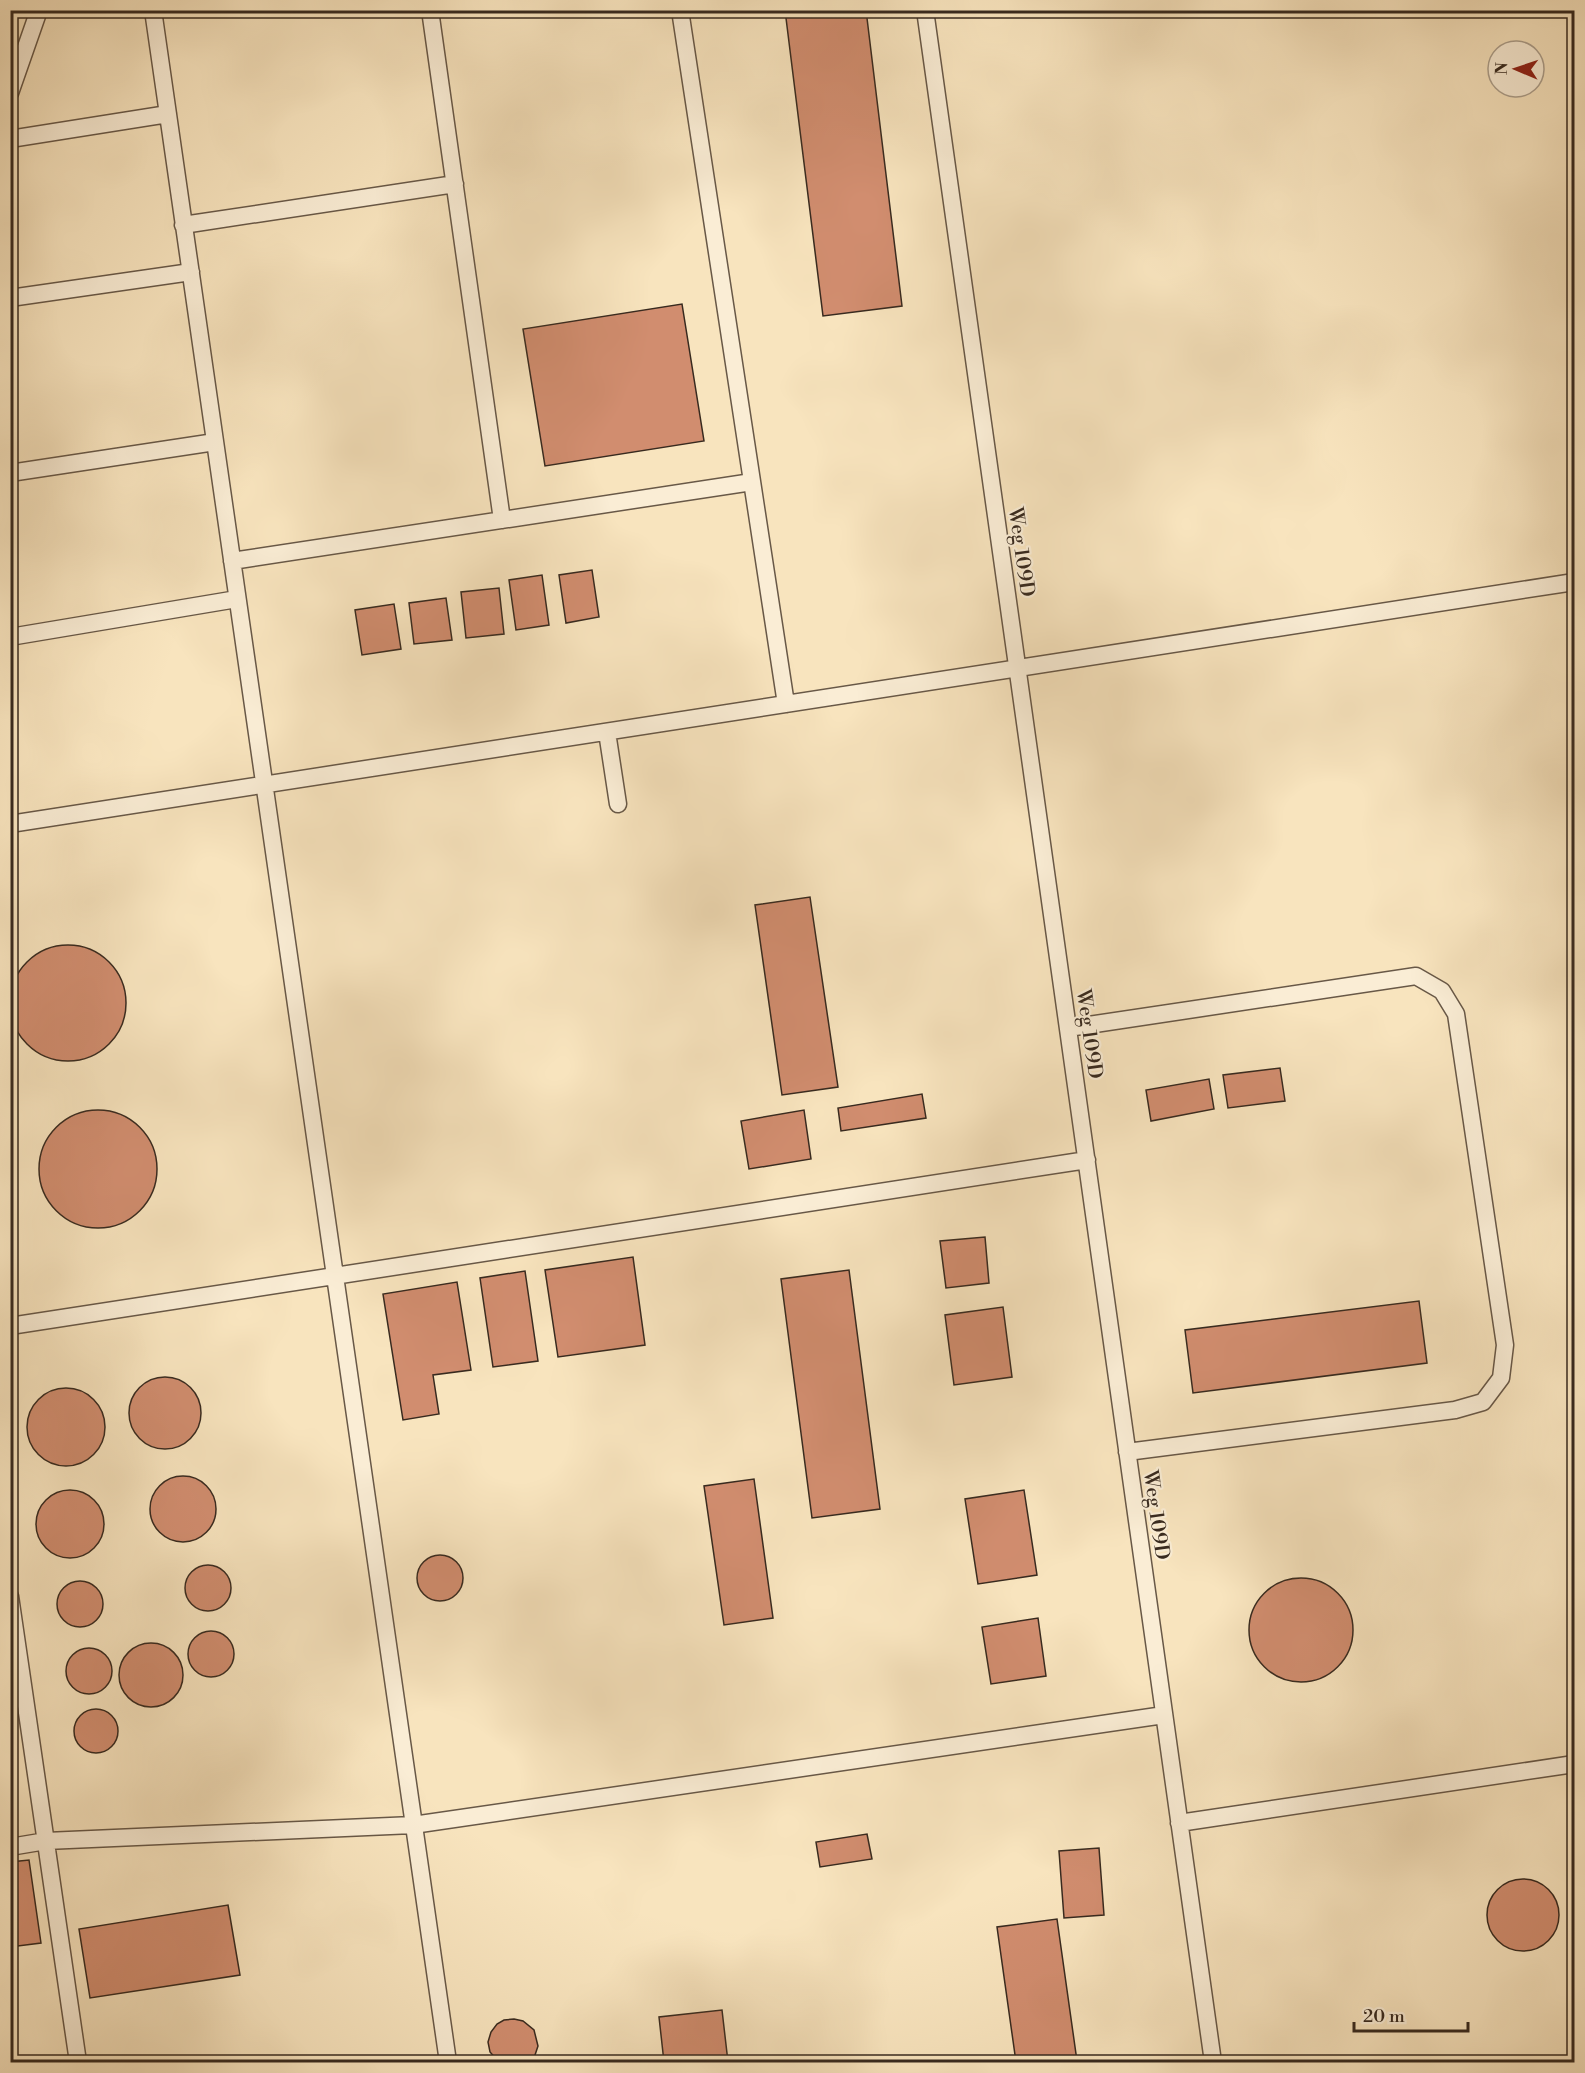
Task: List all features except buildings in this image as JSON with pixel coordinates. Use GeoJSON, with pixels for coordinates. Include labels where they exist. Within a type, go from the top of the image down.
{"type":"FeatureCollection","features":[{"type":"Feature","properties":{"kind":"lane"},"geometry":{"type":"LineString","coordinates":[[10,93],[39,10]]}},
{"type":"Feature","properties":{"kind":"lane"},"geometry":{"type":"LineString","coordinates":[[153,10],[448,2062]]}},
{"type":"Feature","properties":{"kind":"lane"},"geometry":{"type":"LineString","coordinates":[[430,10],[502,520]]}},
{"type":"Feature","properties":{"kind":"lane"},"geometry":{"type":"LineString","coordinates":[[680,10],[786,704]]}},
{"type":"Feature","properties":{"kind":"lane","name":"Weg 109D"},"geometry":{"type":"LineString","coordinates":[[925,10],[1213,2062]]}},
{"type":"Feature","properties":{"kind":"lane"},"geometry":{"type":"LineString","coordinates":[[10,139],[168,114]]}},
{"type":"Feature","properties":{"kind":"lane"},"geometry":{"type":"LineString","coordinates":[[183,225],[455,184]]}},
{"type":"Feature","properties":{"kind":"lane"},"geometry":{"type":"LineString","coordinates":[[10,298],[190,272]]}},
{"type":"Feature","properties":{"kind":"lane"},"geometry":{"type":"LineString","coordinates":[[10,473],[215,442]]}},
{"type":"Feature","properties":{"kind":"lane"},"geometry":{"type":"LineString","coordinates":[[232,561],[752,482]]}},
{"type":"Feature","properties":{"kind":"lane"},"geometry":{"type":"LineString","coordinates":[[10,824],[1575,582]]}},
{"type":"Feature","properties":{"kind":"lane"},"geometry":{"type":"LineString","coordinates":[[10,637],[237,599]]}},
{"type":"Feature","properties":{"kind":"lane"},"geometry":{"type":"LineString","coordinates":[[607,732],[618,804]]}},
{"type":"Feature","properties":{"kind":"lane"},"geometry":{"type":"LineString","coordinates":[[1068,1028],[1416,976],[1442,991],[1456,1014],[1505,1345],[1501,1378],[1483,1402],[1455,1410],[1127,1452]]}},
{"type":"Feature","properties":{"kind":"lane"},"geometry":{"type":"LineString","coordinates":[[10,1326],[1086,1160]]}},
{"type":"Feature","properties":{"kind":"lane"},"geometry":{"type":"LineString","coordinates":[[11,1606],[78,2062]]}},
{"type":"Feature","properties":{"kind":"lane"},"geometry":{"type":"LineString","coordinates":[[10,1847],[46,1841],[413,1825],[1164,1715]]}},
{"type":"Feature","properties":{"kind":"lane"},"geometry":{"type":"LineString","coordinates":[[1179,1823],[1575,1764]]}}]}
